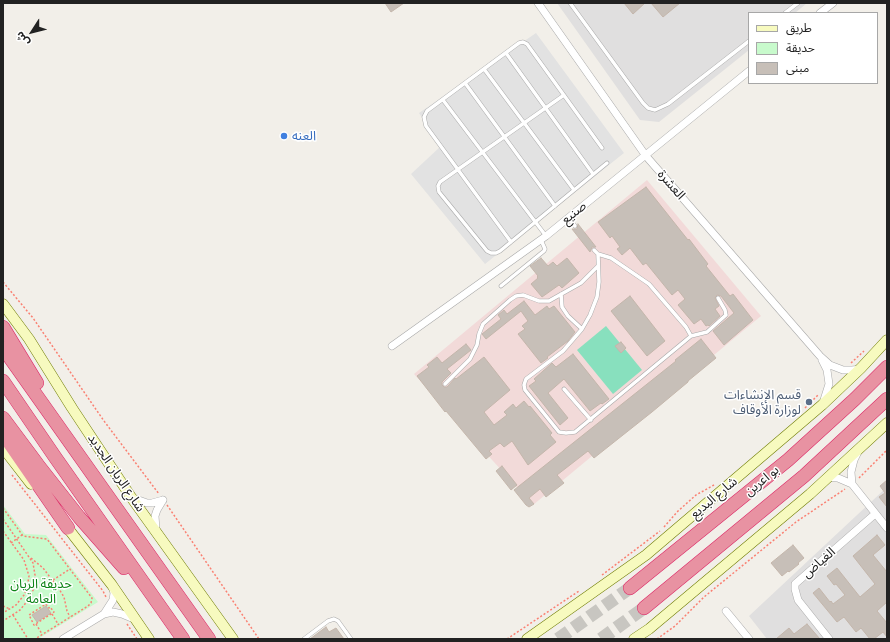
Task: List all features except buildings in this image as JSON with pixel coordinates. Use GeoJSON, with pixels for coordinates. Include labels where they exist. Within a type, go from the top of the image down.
{"type":"FeatureCollection","features":[{"type":"Feature","properties":{"kind":"highway"},"geometry":{"type":"LineString","coordinates":[[3,327],[31,372],[66,436]]}},
{"type":"Feature","properties":{"kind":"highway","name":"شارع الريان الجديد"},"geometry":{"type":"LineString","coordinates":[[3,348],[209,639]]}},
{"type":"Feature","properties":{"kind":"highway","name":"بو اعرين"},"geometry":{"type":"LineString","coordinates":[[630,588],[788,460],[855,399],[887,366]]}},
{"type":"Feature","properties":{"kind":"highway"},"geometry":{"type":"LineString","coordinates":[[3,381],[183,639]]}},
{"type":"Feature","properties":{"kind":"highway","name":"بو اعرين"},"geometry":{"type":"LineString","coordinates":[[644,608],[804,476],[887,399]]}},
{"type":"Feature","properties":{"kind":"highway"},"geometry":{"type":"LineString","coordinates":[[3,418],[38,465],[80,517],[164,612]]}},
{"type":"Feature","properties":{"kind":"highway"},"geometry":{"type":"LineString","coordinates":[[3,434],[68,528]]}},
{"type":"Feature","properties":{"kind":"main road","name":"شارع الريان الجديد"},"geometry":{"type":"LineString","coordinates":[[3,304],[29,339],[76,415],[131,497],[233,639]]}},
{"type":"Feature","properties":{"kind":"main road","name":"شارع البديع"},"geometry":{"type":"LineString","coordinates":[[527,639],[646,555],[822,405],[861,368],[887,340]]}},
{"type":"Feature","properties":{"kind":"main road"},"geometry":{"type":"LineString","coordinates":[[634,639],[661,619],[810,494],[887,423]]}},
{"type":"Feature","properties":{"kind":"main road"},"geometry":{"type":"LineString","coordinates":[[3,448],[112,585],[149,639]]}},
{"type":"Feature","properties":{"kind":"street","name":"العشرة"},"geometry":{"type":"LineString","coordinates":[[538,3],[646,156],[820,356],[830,365],[843,370]]}},
{"type":"Feature","properties":{"kind":"street"},"geometry":{"type":"LineString","coordinates":[[821,12],[833,3]]}},
{"type":"Feature","properties":{"kind":"street","name":"صنيع"},"geometry":{"type":"LineString","coordinates":[[392,346],[544,237],[646,156],[748,72]]}},
{"type":"Feature","properties":{"kind":"street","name":"العشرة"},"geometry":{"type":"LineString","coordinates":[[820,356],[827,370],[829,384]]}},
{"type":"Feature","properties":{"kind":"street"},"geometry":{"type":"LineString","coordinates":[[843,370],[861,368]]}},
{"type":"Feature","properties":{"kind":"street"},"geometry":{"type":"LineString","coordinates":[[822,405],[829,384]]}},
{"type":"Feature","properties":{"kind":"street"},"geometry":{"type":"LineString","coordinates":[[852,484],[851,472],[854,460],[860,449]]}},
{"type":"Feature","properties":{"kind":"street"},"geometry":{"type":"LineString","coordinates":[[828,477],[838,478],[852,484],[887,528]]}},
{"type":"Feature","properties":{"kind":"street"},"geometry":{"type":"LineString","coordinates":[[131,497],[147,503],[163,500]]}},
{"type":"Feature","properties":{"kind":"street"},"geometry":{"type":"LineString","coordinates":[[156,533],[155,516],[163,500]]}},
{"type":"Feature","properties":{"kind":"street","name":"الغياض"},"geometry":{"type":"LineString","coordinates":[[829,639],[798,600],[795,584],[875,514]]}},
{"type":"Feature","properties":{"kind":"street"},"geometry":{"type":"LineString","coordinates":[[104,614],[113,600],[114,593],[112,585]]}},
{"type":"Feature","properties":{"kind":"street"},"geometry":{"type":"LineString","coordinates":[[726,611],[749,639]]}},
{"type":"Feature","properties":{"kind":"street"},"geometry":{"type":"LineString","coordinates":[[62,639],[104,614],[113,612],[122,614],[137,621]]}},
{"type":"Feature","properties":{"kind":"lane"},"geometry":{"type":"LineString","coordinates":[[570,3],[643,103],[648,108],[655,110],[668,104],[748,42]]}},
{"type":"Feature","properties":{"kind":"lane"},"geometry":{"type":"LineString","coordinates":[[786,12],[798,3]]}},
{"type":"Feature","properties":{"kind":"lane"},"geometry":{"type":"LineString","coordinates":[[511,242],[424,123],[425,114],[484,69],[523,42],[527,44],[602,148]]}},
{"type":"Feature","properties":{"kind":"lane"},"geometry":{"type":"LineString","coordinates":[[506,53],[593,174]]}},
{"type":"Feature","properties":{"kind":"lane"},"geometry":{"type":"LineString","coordinates":[[484,69],[574,190]]}},
{"type":"Feature","properties":{"kind":"lane"},"geometry":{"type":"LineString","coordinates":[[465,84],[555,206]]}},
{"type":"Feature","properties":{"kind":"lane"},"geometry":{"type":"LineString","coordinates":[[564,95],[440,182],[438,186],[439,192],[489,252],[493,254],[498,253],[607,163]]}},
{"type":"Feature","properties":{"kind":"lane"},"geometry":{"type":"LineString","coordinates":[[443,100],[535,222],[544,237],[544,251],[501,286]]}},
{"type":"Feature","properties":{"kind":"lane"},"geometry":{"type":"LineString","coordinates":[[568,218],[575,226]]}},
{"type":"Feature","properties":{"kind":"lane"},"geometry":{"type":"LineString","coordinates":[[594,250],[598,254],[611,258],[649,284],[686,327],[691,336]]}},
{"type":"Feature","properties":{"kind":"lane"},"geometry":{"type":"LineString","coordinates":[[598,254],[599,282],[597,297],[590,316],[582,329],[563,351],[526,379],[524,385],[525,390],[559,432],[566,434],[575,432],[691,336],[707,332],[726,315],[725,310],[718,298]]}},
{"type":"Feature","properties":{"kind":"lane"},"geometry":{"type":"LineString","coordinates":[[445,384],[470,359],[477,344],[483,324],[510,300],[516,296],[523,295],[539,301],[549,301],[581,283],[598,266]]}},
{"type":"Feature","properties":{"kind":"lane"},"geometry":{"type":"LineString","coordinates":[[561,294],[562,307],[568,316],[582,329]]}},
{"type":"Feature","properties":{"kind":"lane"},"geometry":{"type":"LineString","coordinates":[[564,389],[591,420]]}},
{"type":"Feature","properties":{"kind":"lane"},"geometry":{"type":"LineString","coordinates":[[304,639],[328,620],[334,619],[338,621],[351,639]]}},
{"type":"Feature","properties":{"kind":"path"},"geometry":{"type":"LineString","coordinates":[[3,282],[34,318],[104,421],[163,500],[259,639]]}},
{"type":"Feature","properties":{"kind":"path"},"geometry":{"type":"LineString","coordinates":[[843,370],[865,350]]}},
{"type":"Feature","properties":{"kind":"path"},"geometry":{"type":"LineString","coordinates":[[803,410],[829,384]]}},
{"type":"Feature","properties":{"kind":"path"},"geometry":{"type":"LineString","coordinates":[[657,639],[675,626],[704,597],[796,522],[852,484],[887,450]]}},
{"type":"Feature","properties":{"kind":"path"},"geometry":{"type":"LineString","coordinates":[[11,474],[103,591],[109,607]]}},
{"type":"Feature","properties":{"kind":"path"},"geometry":{"type":"LineString","coordinates":[[597,578],[664,528],[677,512],[696,495],[720,482]]}},
{"type":"Feature","properties":{"kind":"path"},"geometry":{"type":"LineString","coordinates":[[3,508],[22,535],[46,539],[91,596],[92,601],[90,605],[35,639]]}},
{"type":"Feature","properties":{"kind":"path"},"geometry":{"type":"LineString","coordinates":[[3,519],[30,557],[35,569],[35,581],[32,594],[24,605],[13,615],[3,621]]}},
{"type":"Feature","properties":{"kind":"path"},"geometry":{"type":"LineString","coordinates":[[3,531],[27,565],[29,576],[24,595],[10,609],[3,613]]}},
{"type":"Feature","properties":{"kind":"path"},"geometry":{"type":"LineString","coordinates":[[11,543],[22,535]]}},
{"type":"Feature","properties":{"kind":"path"},"geometry":{"type":"LineString","coordinates":[[30,557],[43,568],[53,580],[64,597],[70,617]]}},
{"type":"Feature","properties":{"kind":"path"},"geometry":{"type":"LineString","coordinates":[[53,580],[70,569]]}},
{"type":"Feature","properties":{"kind":"path"},"geometry":{"type":"LineString","coordinates":[[507,639],[584,587]]}},
{"type":"Feature","properties":{"kind":"path"},"geometry":{"type":"LineString","coordinates":[[42,635],[36,624],[34,625],[29,616],[46,604],[54,612],[52,614],[58,624]]}},
{"type":"Feature","properties":{"kind":"path"},"geometry":{"type":"LineString","coordinates":[[3,606],[10,609]]}},
{"type":"Feature","properties":{"kind":"path"},"geometry":{"type":"LineString","coordinates":[[36,624],[52,614]]}},
{"type":"Feature","properties":{"kind":"path"},"geometry":{"type":"LineString","coordinates":[[13,615],[28,639]]}},
{"type":"Feature","properties":{"kind":"path"},"geometry":{"type":"LineString","coordinates":[[126,622],[137,639]]}},
{"type":"Feature","properties":{"kind":"shaded area"},"geometry":{"type":"Polygon","coordinates":[[[557,3],[807,3],[796,12],[748,12],[748,51],[659,122],[640,120],[557,3]]]}},
{"type":"Feature","properties":{"kind":"shaded area"},"geometry":{"type":"Polygon","coordinates":[[[536,33],[624,153],[485,264],[411,174],[441,146],[419,113],[536,33]]]}},
{"type":"Feature","properties":{"kind":"shaded area"},"geometry":{"type":"Polygon","coordinates":[[[647,180],[761,316],[533,505],[414,374],[647,180]]]}},
{"type":"Feature","properties":{"kind":"shaded area"},"geometry":{"type":"Polygon","coordinates":[[[887,487],[887,639],[767,639],[749,616],[887,487]]]}},
{"type":"Feature","properties":{"kind":"green space"},"geometry":{"type":"Polygon","coordinates":[[[606,326],[642,370],[613,394],[577,350],[606,326]]]}},
{"type":"Feature","properties":{"kind":"green space","name":"حديقة الريان العامة"},"geometry":{"type":"Polygon","coordinates":[[[3,505],[25,534],[46,535],[98,602],[38,639],[3,639],[3,505]]]}},
{"type":"Feature","properties":{"kind":"tunnel"},"geometry":{"type":"LineString","coordinates":[[558,639],[630,588]]}},
{"type":"Feature","properties":{"kind":"tunnel"},"geometry":{"type":"LineString","coordinates":[[601,639],[644,608]]}},
{"type":"Feature","properties":{"kind":"place","name":"العنه"},"geometry":{"type":"Point","coordinates":[284,136]}},
{"type":"Feature","properties":{"kind":"place","name":"قسم الإنشاءات لوزارة الأوقاف"},"geometry":{"type":"Point","coordinates":[809,402]}}]}
